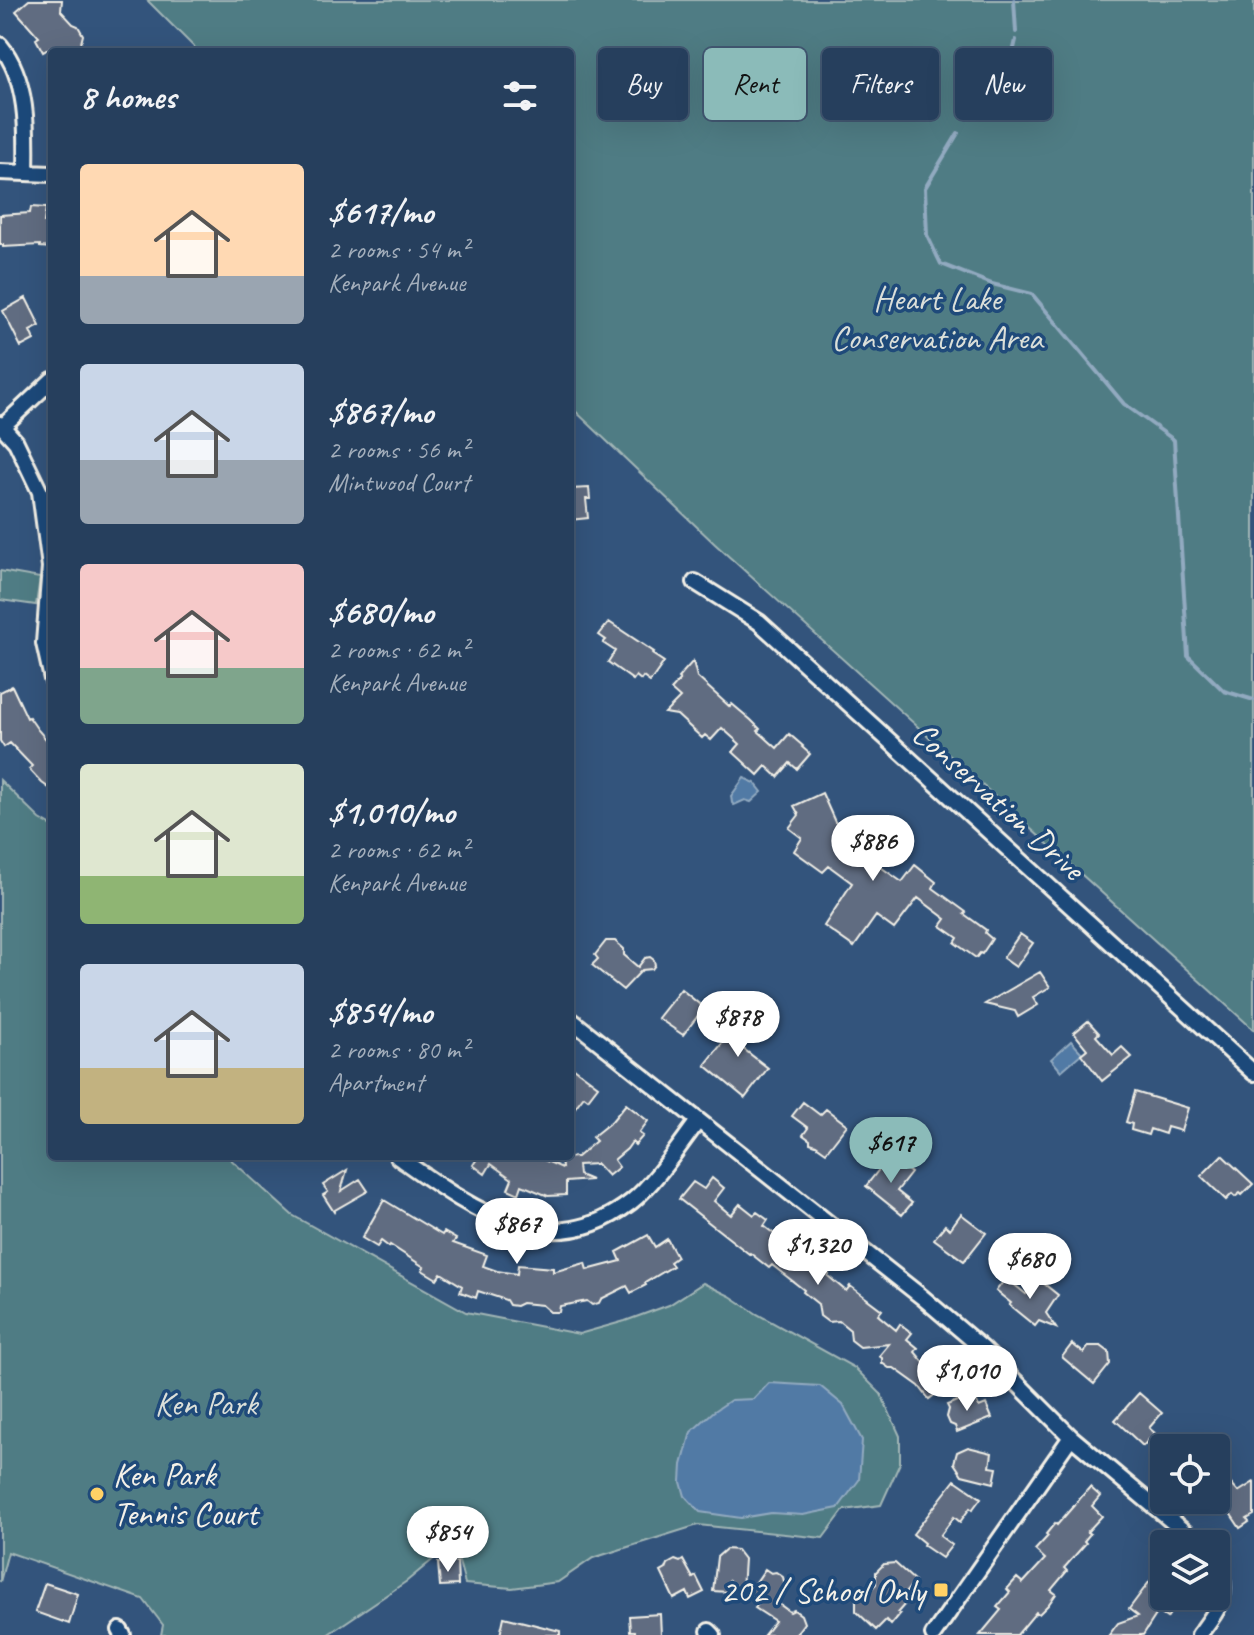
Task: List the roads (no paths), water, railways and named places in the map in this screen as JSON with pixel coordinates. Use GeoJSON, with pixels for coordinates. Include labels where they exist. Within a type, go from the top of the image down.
{"type":"FeatureCollection","features":[{"type":"Feature","properties":{"kind":"street"},"geometry":{"type":"LineString","coordinates":[[0,45],[18,76],[26,129],[26,171]]}},
{"type":"Feature","properties":{"kind":"street"},"geometry":{"type":"LineString","coordinates":[[0,172],[48,174]]}},
{"type":"Feature","properties":{"kind":"street"},"geometry":{"type":"LineString","coordinates":[[48,384],[1,426],[16,442],[40,492],[48,552]]}},
{"type":"Feature","properties":{"kind":"street","name":"Conservation Drive"},"geometry":{"type":"LineString","coordinates":[[695,582],[759,622],[1254,1073]]}},
{"type":"Feature","properties":{"kind":"street"},"geometry":{"type":"LineString","coordinates":[[48,610],[44,643],[48,668]]}},
{"type":"Feature","properties":{"kind":"street"},"geometry":{"type":"LineString","coordinates":[[574,1022],[922,1297],[982,1348],[1071,1437],[1182,1530]]}},
{"type":"Feature","properties":{"kind":"street"},"geometry":{"type":"LineString","coordinates":[[402,1160],[484,1214],[529,1230],[565,1231],[598,1223],[632,1201],[658,1174],[698,1121]]}},
{"type":"Feature","properties":{"kind":"street"},"geometry":{"type":"LineString","coordinates":[[933,1635],[1071,1437]]}},
{"type":"Feature","properties":{"kind":"street"},"geometry":{"type":"LineString","coordinates":[[1199,1635],[1217,1610]]}},
{"type":"Feature","properties":{"kind":"water"},"geometry":{"type":"Polygon","coordinates":[[[744,778],[755,783],[762,792],[751,802],[745,800],[734,805],[731,796],[744,778]]]}},
{"type":"Feature","properties":{"kind":"water"},"geometry":{"type":"Polygon","coordinates":[[[1071,1041],[1082,1053],[1061,1071],[1051,1059],[1071,1041]]]}},
{"type":"Feature","properties":{"kind":"water"},"geometry":{"type":"Polygon","coordinates":[[[769,1383],[820,1386],[843,1405],[862,1440],[859,1480],[838,1508],[803,1515],[771,1513],[741,1518],[700,1512],[685,1496],[681,1482],[691,1432],[731,1400],[754,1399],[769,1383]]]}},
{"type":"Feature","properties":{"kind":"waterway"},"geometry":{"type":"LineString","coordinates":[[1014,0],[1016,32]]}},
{"type":"Feature","properties":{"kind":"waterway"},"geometry":{"type":"LineString","coordinates":[[1014,48],[1016,40]]}},
{"type":"Feature","properties":{"kind":"waterway"},"geometry":{"type":"LineString","coordinates":[[958,133],[925,188],[927,235],[941,264],[992,284],[1032,294],[1124,404],[1174,440],[1188,656],[1224,691],[1254,700]]}},
{"type":"Feature","properties":{"kind":"place","name":"Ken Park Tennis Court"},"geometry":{"type":"Point","coordinates":[97,1494]}},
{"type":"Feature","properties":{"kind":"place","name":"202 / School Only"},"geometry":{"type":"Point","coordinates":[941,1590]}},
{"type":"Feature","properties":{"kind":"park label","name":"Heart Lake Conservation Area"},"geometry":{"type":"Point","coordinates":[937,318]}},
{"type":"Feature","properties":{"kind":"park label","name":"Ken Park"},"geometry":{"type":"Point","coordinates":[206,1403]}}]}
